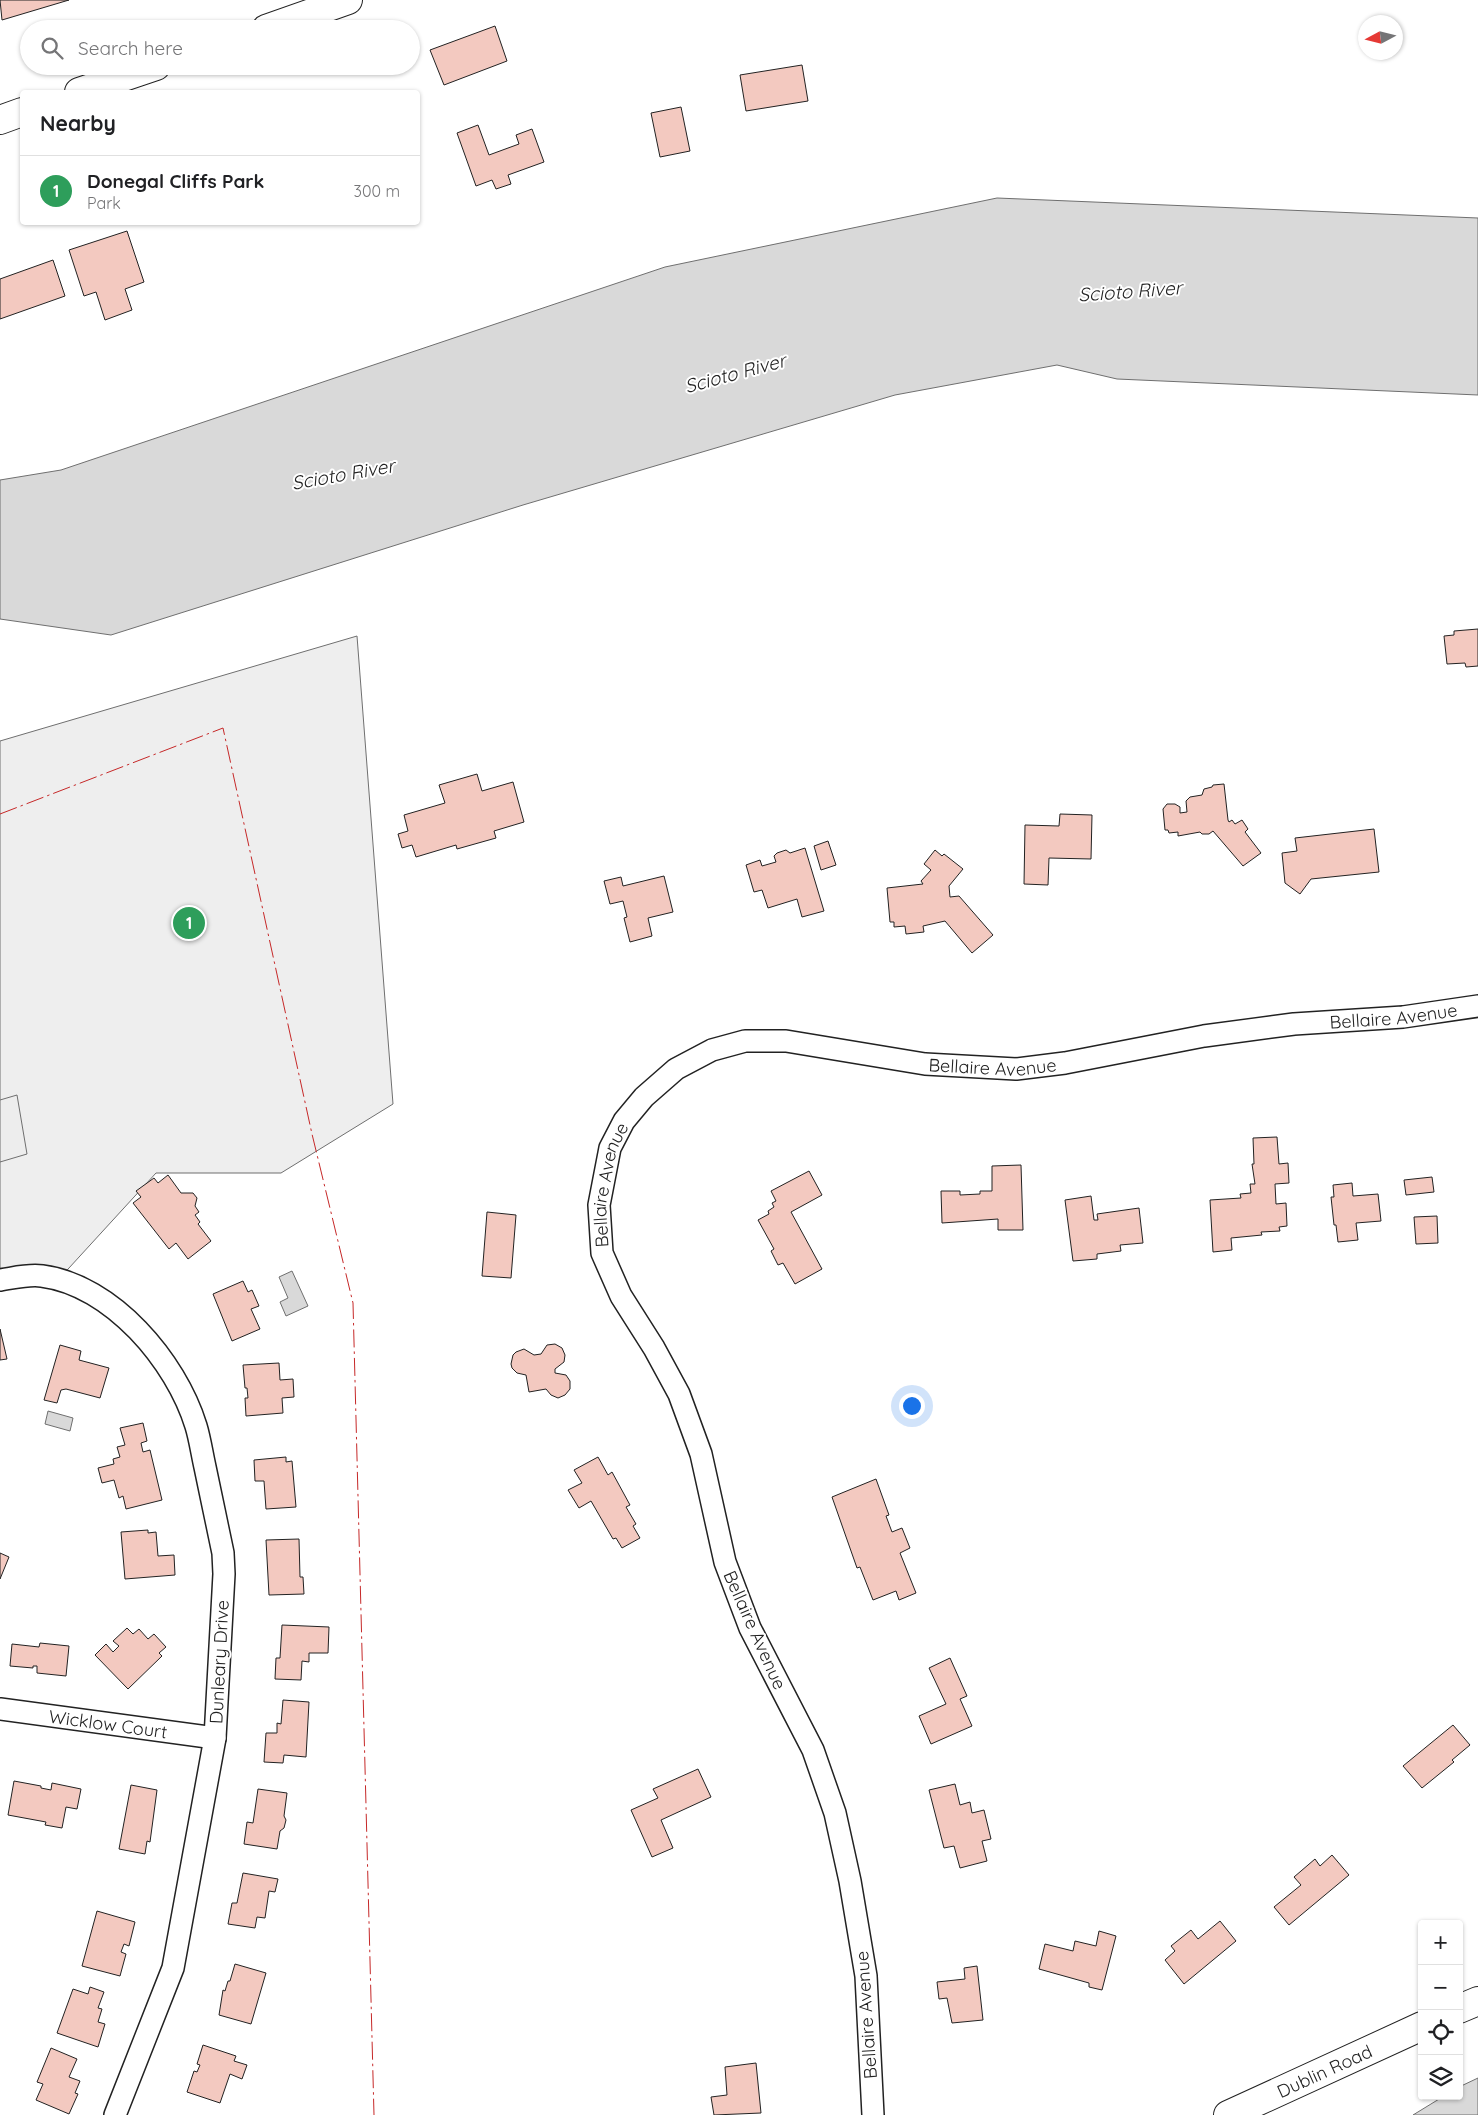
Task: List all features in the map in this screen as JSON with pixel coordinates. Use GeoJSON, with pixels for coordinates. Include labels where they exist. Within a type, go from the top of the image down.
{"type":"FeatureCollection","features":[{"type":"Feature","properties":{"kind":"main road"},"geometry":{"type":"LineString","coordinates":[[291,20],[348,0]]}},
{"type":"Feature","properties":{"kind":"main road"},"geometry":{"type":"LineString","coordinates":[[85,90],[129,75]]}},
{"type":"Feature","properties":{"kind":"main road"},"geometry":{"type":"LineString","coordinates":[[0,120],[20,113]]}},
{"type":"Feature","properties":{"kind":"main road"},"geometry":{"type":"LineString","coordinates":[[1463,2007],[1478,2001]]}},
{"type":"Feature","properties":{"kind":"main road","name":"Dublin Road"},"geometry":{"type":"LineString","coordinates":[[1228,2115],[1418,2028]]}},
{"type":"Feature","properties":{"kind":"street","name":"Bellaire Avenue"},"geometry":{"type":"LineString","coordinates":[[873,2115],[866,1976],[850,1881],[835,1813],[813,1750],[750,1628],[725,1562],[701,1454],[679,1394],[654,1348],[621,1296],[602,1253],[599,1205],[610,1148],[624,1121],[644,1097],[676,1069],[712,1050],[745,1041],[786,1041],[925,1064],[1016,1069],[1065,1064],[1204,1036],[1294,1024],[1403,1016],[1478,1006]]}},
{"type":"Feature","properties":{"kind":"street","name":"Dunleary Drive"},"geometry":{"type":"LineString","coordinates":[[0,1280],[39,1276],[77,1286],[104,1301],[133,1324],[148,1341],[172,1375],[196,1426],[223,1553],[224,1574],[215,1738],[173,1968],[115,2115]]}},
{"type":"Feature","properties":{"kind":"street","name":"Wicklow Court"},"geometry":{"type":"LineString","coordinates":[[0,1709],[215,1738]]}},
{"type":"Feature","properties":{"kind":"shaded area"},"geometry":{"type":"Polygon","coordinates":[[[357,636],[393,1104],[281,1173],[156,1173],[58,1280],[0,1280],[0,741],[357,636]]]}},
{"type":"Feature","properties":{"kind":"shaded area"},"geometry":{"type":"Polygon","coordinates":[[[17,1095],[27,1154],[0,1162],[0,1100],[17,1095]]]}},
{"type":"Feature","properties":{"kind":"water","name":"Scioto River"},"geometry":{"type":"Polygon","coordinates":[[[997,198],[1478,218],[1478,395],[1117,379],[1057,365],[895,395],[523,505],[111,635],[0,619],[0,480],[61,470],[665,267],[997,198]]]}},
{"type":"Feature","properties":{"kind":"water"},"geometry":{"type":"Polygon","coordinates":[[[292,1271],[308,1306],[286,1316],[280,1302],[288,1298],[279,1277],[292,1271]]]}},
{"type":"Feature","properties":{"kind":"water"},"geometry":{"type":"Polygon","coordinates":[[[48,1411],[73,1418],[70,1431],[45,1424],[48,1411]]]}},
{"type":"Feature","properties":{"kind":"water"},"geometry":{"type":"Polygon","coordinates":[[[1478,2078],[1478,2115],[1413,2115],[1437,2100],[1463,2100],[1463,2085],[1478,2078]]]}},
{"type":"Feature","properties":{"kind":"building"},"geometry":{"type":"Polygon","coordinates":[[[0,0],[69,0],[2,20],[0,0]]]}},
{"type":"Feature","properties":{"kind":"building"},"geometry":{"type":"Polygon","coordinates":[[[495,26],[507,61],[444,85],[430,50],[495,26]]]}},
{"type":"Feature","properties":{"kind":"building"},"geometry":{"type":"Polygon","coordinates":[[[802,65],[808,101],[746,111],[740,75],[802,65]]]}},
{"type":"Feature","properties":{"kind":"building"},"geometry":{"type":"Polygon","coordinates":[[[681,107],[690,151],[660,157],[651,113],[681,107]]]}},
{"type":"Feature","properties":{"kind":"building"},"geometry":{"type":"Polygon","coordinates":[[[478,125],[489,155],[519,144],[516,135],[532,129],[544,162],[508,175],[511,184],[496,189],[492,180],[476,186],[457,133],[478,125]]]}},
{"type":"Feature","properties":{"kind":"building"},"geometry":{"type":"Polygon","coordinates":[[[127,231],[144,282],[125,289],[132,310],[105,320],[96,292],[84,296],[69,250],[127,231]]]}},
{"type":"Feature","properties":{"kind":"building"},"geometry":{"type":"Polygon","coordinates":[[[53,260],[65,296],[0,319],[0,279],[53,260]]]}},
{"type":"Feature","properties":{"kind":"building"},"geometry":{"type":"Polygon","coordinates":[[[1478,629],[1478,666],[1466,667],[1465,663],[1447,664],[1444,636],[1454,635],[1454,631],[1478,629]]]}},
{"type":"Feature","properties":{"kind":"building"},"geometry":{"type":"Polygon","coordinates":[[[477,774],[482,791],[513,782],[524,822],[494,831],[496,838],[457,849],[456,845],[416,857],[412,845],[402,848],[398,834],[408,831],[404,815],[445,803],[439,785],[477,774]]]}},
{"type":"Feature","properties":{"kind":"building"},"geometry":{"type":"Polygon","coordinates":[[[1224,784],[1229,822],[1232,820],[1235,824],[1242,820],[1248,829],[1245,832],[1261,853],[1243,866],[1213,831],[1209,834],[1202,834],[1200,832],[1178,836],[1178,832],[1169,833],[1168,830],[1165,830],[1163,809],[1167,804],[1175,804],[1180,807],[1180,813],[1187,812],[1186,801],[1190,797],[1202,795],[1204,789],[1213,785],[1224,784]]]}},
{"type":"Feature","properties":{"kind":"building"},"geometry":{"type":"Polygon","coordinates":[[[1060,814],[1092,815],[1091,859],[1049,858],[1048,885],[1024,884],[1025,825],[1059,826],[1060,814]]]}},
{"type":"Feature","properties":{"kind":"building"},"geometry":{"type":"Polygon","coordinates":[[[1374,829],[1379,872],[1311,879],[1300,894],[1285,883],[1282,853],[1297,851],[1295,838],[1374,829]]]}},
{"type":"Feature","properties":{"kind":"building"},"geometry":{"type":"Polygon","coordinates":[[[828,841],[836,865],[821,870],[814,846],[828,841]]]}},
{"type":"Feature","properties":{"kind":"building"},"geometry":{"type":"Polygon","coordinates":[[[805,848],[824,911],[802,917],[797,899],[768,908],[762,890],[754,892],[746,865],[760,860],[762,866],[776,862],[774,856],[777,853],[786,850],[790,853],[805,848]]]}},
{"type":"Feature","properties":{"kind":"building"},"geometry":{"type":"Polygon","coordinates":[[[935,850],[942,856],[944,854],[963,869],[949,886],[950,897],[959,896],[993,935],[972,953],[945,921],[923,926],[924,932],[906,934],[905,926],[894,927],[894,922],[890,922],[887,888],[923,884],[921,881],[931,870],[924,864],[935,850]]]}},
{"type":"Feature","properties":{"kind":"building"},"geometry":{"type":"Polygon","coordinates":[[[664,876],[673,912],[648,918],[652,936],[630,942],[624,918],[627,917],[623,901],[610,904],[604,881],[621,877],[623,886],[664,876]]]}},
{"type":"Feature","properties":{"kind":"building"},"geometry":{"type":"Polygon","coordinates":[[[1277,1137],[1279,1164],[1288,1163],[1289,1183],[1275,1184],[1276,1204],[1286,1203],[1287,1226],[1279,1227],[1280,1231],[1261,1232],[1262,1235],[1231,1238],[1232,1250],[1213,1252],[1210,1200],[1241,1198],[1240,1194],[1251,1193],[1250,1184],[1255,1184],[1252,1164],[1254,1164],[1253,1138],[1277,1137]]]}},
{"type":"Feature","properties":{"kind":"building"},"geometry":{"type":"Polygon","coordinates":[[[1021,1165],[1023,1230],[998,1230],[998,1219],[942,1223],[941,1191],[960,1191],[960,1195],[992,1191],[992,1166],[1021,1165]]]}},
{"type":"Feature","properties":{"kind":"building"},"geometry":{"type":"Polygon","coordinates":[[[809,1171],[822,1195],[791,1212],[822,1269],[795,1284],[783,1263],[778,1265],[771,1251],[774,1249],[758,1220],[769,1214],[768,1211],[774,1207],[772,1203],[776,1201],[771,1191],[809,1171]]]}},
{"type":"Feature","properties":{"kind":"building"},"geometry":{"type":"Polygon","coordinates":[[[168,1175],[181,1193],[193,1193],[197,1198],[195,1206],[199,1212],[195,1215],[200,1222],[198,1224],[211,1241],[188,1259],[176,1243],[169,1249],[133,1203],[141,1197],[136,1191],[154,1178],[158,1183],[168,1175]]]}},
{"type":"Feature","properties":{"kind":"building"},"geometry":{"type":"Polygon","coordinates":[[[1432,1177],[1434,1192],[1406,1195],[1404,1180],[1432,1177]]]}},
{"type":"Feature","properties":{"kind":"building"},"geometry":{"type":"Polygon","coordinates":[[[1352,1183],[1353,1196],[1378,1194],[1381,1221],[1356,1223],[1358,1240],[1338,1242],[1331,1197],[1334,1197],[1333,1185],[1352,1183]]]}},
{"type":"Feature","properties":{"kind":"building"},"geometry":{"type":"Polygon","coordinates":[[[1091,1196],[1094,1220],[1098,1220],[1097,1214],[1139,1208],[1143,1243],[1120,1245],[1121,1251],[1097,1254],[1097,1259],[1073,1261],[1065,1200],[1091,1196]]]}},
{"type":"Feature","properties":{"kind":"building"},"geometry":{"type":"Polygon","coordinates":[[[487,1212],[516,1215],[511,1278],[482,1276],[487,1212]]]}},
{"type":"Feature","properties":{"kind":"building"},"geometry":{"type":"Polygon","coordinates":[[[1437,1216],[1438,1243],[1416,1244],[1414,1217],[1437,1216]]]}},
{"type":"Feature","properties":{"kind":"building"},"geometry":{"type":"Polygon","coordinates":[[[243,1281],[248,1292],[252,1290],[259,1306],[251,1309],[260,1329],[232,1341],[213,1294],[243,1281]]]}},
{"type":"Feature","properties":{"kind":"building"},"geometry":{"type":"Polygon","coordinates":[[[0,1329],[7,1359],[0,1360],[0,1329]]]}},
{"type":"Feature","properties":{"kind":"building"},"geometry":{"type":"Polygon","coordinates":[[[555,1344],[562,1348],[565,1355],[564,1362],[555,1369],[555,1373],[566,1375],[570,1381],[570,1389],[565,1395],[558,1398],[551,1395],[546,1389],[529,1392],[526,1375],[517,1373],[512,1368],[513,1355],[524,1349],[534,1355],[541,1354],[547,1345],[555,1344]]]}},
{"type":"Feature","properties":{"kind":"building"},"geometry":{"type":"Polygon","coordinates":[[[60,1345],[81,1351],[79,1360],[109,1368],[100,1398],[66,1389],[61,1390],[57,1403],[44,1400],[60,1345]]]}},
{"type":"Feature","properties":{"kind":"building"},"geometry":{"type":"Polygon","coordinates":[[[279,1363],[280,1380],[293,1379],[294,1397],[282,1398],[283,1413],[246,1416],[245,1398],[248,1398],[243,1365],[279,1363]]]}},
{"type":"Feature","properties":{"kind":"building"},"geometry":{"type":"Polygon","coordinates":[[[143,1423],[147,1441],[141,1443],[143,1452],[150,1450],[162,1500],[126,1509],[123,1496],[119,1498],[114,1480],[102,1483],[98,1468],[114,1464],[113,1459],[120,1457],[117,1447],[125,1445],[120,1428],[143,1423]]]}},
{"type":"Feature","properties":{"kind":"building"},"geometry":{"type":"Polygon","coordinates":[[[286,1457],[286,1462],[292,1461],[296,1507],[266,1509],[264,1481],[255,1481],[254,1460],[286,1457]]]}},
{"type":"Feature","properties":{"kind":"building"},"geometry":{"type":"Polygon","coordinates":[[[598,1457],[608,1475],[612,1472],[630,1505],[626,1507],[636,1524],[633,1526],[640,1538],[622,1548],[616,1538],[613,1539],[591,1501],[579,1508],[568,1490],[582,1483],[574,1470],[598,1457]]]}},
{"type":"Feature","properties":{"kind":"building"},"geometry":{"type":"Polygon","coordinates":[[[876,1479],[889,1515],[886,1516],[892,1532],[902,1528],[910,1548],[900,1553],[916,1593],[899,1600],[896,1591],[873,1600],[860,1567],[857,1568],[832,1497],[876,1479]]]}},
{"type":"Feature","properties":{"kind":"building"},"geometry":{"type":"Polygon","coordinates":[[[148,1530],[148,1533],[156,1532],[158,1556],[174,1555],[175,1575],[125,1579],[121,1532],[148,1530]]]}},
{"type":"Feature","properties":{"kind":"building"},"geometry":{"type":"Polygon","coordinates":[[[299,1539],[300,1577],[303,1577],[304,1594],[269,1595],[266,1540],[299,1539]]]}},
{"type":"Feature","properties":{"kind":"building"},"geometry":{"type":"Polygon","coordinates":[[[0,1553],[9,1557],[0,1579],[0,1553]]]}},
{"type":"Feature","properties":{"kind":"building"},"geometry":{"type":"Polygon","coordinates":[[[282,1625],[329,1627],[328,1653],[309,1653],[309,1662],[302,1661],[301,1680],[275,1679],[276,1658],[280,1658],[282,1625]]]}},
{"type":"Feature","properties":{"kind":"building"},"geometry":{"type":"Polygon","coordinates":[[[127,1628],[133,1634],[139,1629],[148,1639],[154,1634],[166,1647],[159,1653],[162,1656],[128,1689],[95,1655],[106,1644],[113,1652],[119,1646],[113,1641],[127,1628]]]}},
{"type":"Feature","properties":{"kind":"building"},"geometry":{"type":"Polygon","coordinates":[[[40,1643],[69,1646],[66,1676],[37,1673],[37,1666],[33,1666],[33,1668],[10,1666],[12,1644],[39,1647],[40,1643]]]}},
{"type":"Feature","properties":{"kind":"building"},"geometry":{"type":"Polygon","coordinates":[[[950,1658],[967,1696],[960,1699],[972,1726],[931,1744],[919,1716],[946,1704],[929,1668],[950,1658]]]}},
{"type":"Feature","properties":{"kind":"building"},"geometry":{"type":"Polygon","coordinates":[[[283,1700],[309,1702],[306,1757],[284,1755],[283,1763],[264,1762],[266,1733],[277,1733],[277,1723],[281,1724],[283,1700]]]}},
{"type":"Feature","properties":{"kind":"building"},"geometry":{"type":"Polygon","coordinates":[[[1453,1725],[1470,1745],[1452,1760],[1454,1762],[1422,1788],[1403,1766],[1453,1725]]]}},
{"type":"Feature","properties":{"kind":"building"},"geometry":{"type":"Polygon","coordinates":[[[698,1769],[711,1797],[661,1820],[673,1848],[652,1857],[631,1810],[658,1798],[653,1789],[698,1769]]]}},
{"type":"Feature","properties":{"kind":"building"},"geometry":{"type":"Polygon","coordinates":[[[14,1781],[41,1786],[41,1788],[51,1790],[52,1783],[81,1789],[77,1809],[66,1807],[62,1828],[45,1825],[46,1822],[8,1815],[14,1781]]]}},
{"type":"Feature","properties":{"kind":"building"},"geometry":{"type":"Polygon","coordinates":[[[955,1784],[960,1805],[970,1802],[972,1813],[984,1810],[991,1839],[982,1841],[987,1861],[960,1868],[954,1846],[944,1848],[929,1790],[955,1784]]]}},
{"type":"Feature","properties":{"kind":"building"},"geometry":{"type":"Polygon","coordinates":[[[131,1785],[157,1790],[150,1842],[147,1841],[145,1854],[119,1849],[131,1785]]]}},
{"type":"Feature","properties":{"kind":"building"},"geometry":{"type":"Polygon","coordinates":[[[258,1789],[287,1793],[284,1816],[286,1820],[284,1828],[280,1831],[277,1849],[244,1844],[247,1822],[253,1823],[258,1789]]]}},
{"type":"Feature","properties":{"kind":"building"},"geometry":{"type":"Polygon","coordinates":[[[1332,1855],[1349,1875],[1289,1925],[1274,1907],[1301,1885],[1294,1877],[1315,1859],[1320,1866],[1332,1855]]]}},
{"type":"Feature","properties":{"kind":"building"},"geometry":{"type":"Polygon","coordinates":[[[243,1873],[278,1879],[275,1892],[269,1891],[265,1918],[257,1917],[255,1928],[228,1924],[232,1903],[237,1903],[243,1873]]]}},
{"type":"Feature","properties":{"kind":"building"},"geometry":{"type":"Polygon","coordinates":[[[97,1911],[135,1922],[129,1946],[124,1944],[121,1952],[126,1954],[120,1976],[82,1966],[97,1911]]]}},
{"type":"Feature","properties":{"kind":"building"},"geometry":{"type":"Polygon","coordinates":[[[1220,1921],[1236,1941],[1184,1984],[1165,1960],[1175,1951],[1171,1946],[1191,1930],[1198,1939],[1220,1921]]]}},
{"type":"Feature","properties":{"kind":"building"},"geometry":{"type":"Polygon","coordinates":[[[1099,1931],[1116,1936],[1102,1990],[1089,1987],[1089,1983],[1039,1969],[1045,1944],[1073,1951],[1075,1941],[1096,1946],[1099,1931]]]}},
{"type":"Feature","properties":{"kind":"building"},"geometry":{"type":"Polygon","coordinates":[[[235,1964],[266,1973],[251,2024],[219,2015],[223,1990],[225,1991],[228,1981],[230,1981],[235,1964]]]}},
{"type":"Feature","properties":{"kind":"building"},"geometry":{"type":"Polygon","coordinates":[[[977,1966],[983,2020],[952,2023],[947,1998],[939,1999],[937,1982],[965,1979],[964,1968],[977,1966]]]}},
{"type":"Feature","properties":{"kind":"building"},"geometry":{"type":"Polygon","coordinates":[[[90,1987],[104,1992],[98,2008],[102,2009],[98,2022],[105,2024],[98,2047],[57,2033],[73,1989],[88,1994],[90,1987]]]}},
{"type":"Feature","properties":{"kind":"building"},"geometry":{"type":"Polygon","coordinates":[[[203,2045],[236,2056],[234,2061],[247,2065],[242,2079],[230,2074],[220,2103],[187,2092],[194,2071],[197,2072],[200,2065],[197,2064],[203,2045]]]}},
{"type":"Feature","properties":{"kind":"building"},"geometry":{"type":"Polygon","coordinates":[[[51,2048],[77,2059],[69,2077],[80,2081],[75,2093],[78,2094],[69,2114],[36,2100],[43,2084],[37,2082],[51,2048]]]}},
{"type":"Feature","properties":{"kind":"building"},"geometry":{"type":"Polygon","coordinates":[[[756,2063],[761,2113],[714,2115],[711,2097],[727,2095],[725,2067],[756,2063]]]}},
{"type":"Feature","properties":{"kind":"power"},"geometry":{"type":"LineString","coordinates":[[0,814],[223,728],[312,1134],[353,1303],[374,2115]]}},
{"type":"Feature","properties":{"kind":"place","name":"Donegal Cliffs Park"},"geometry":{"type":"Point","coordinates":[189,923]}}]}
